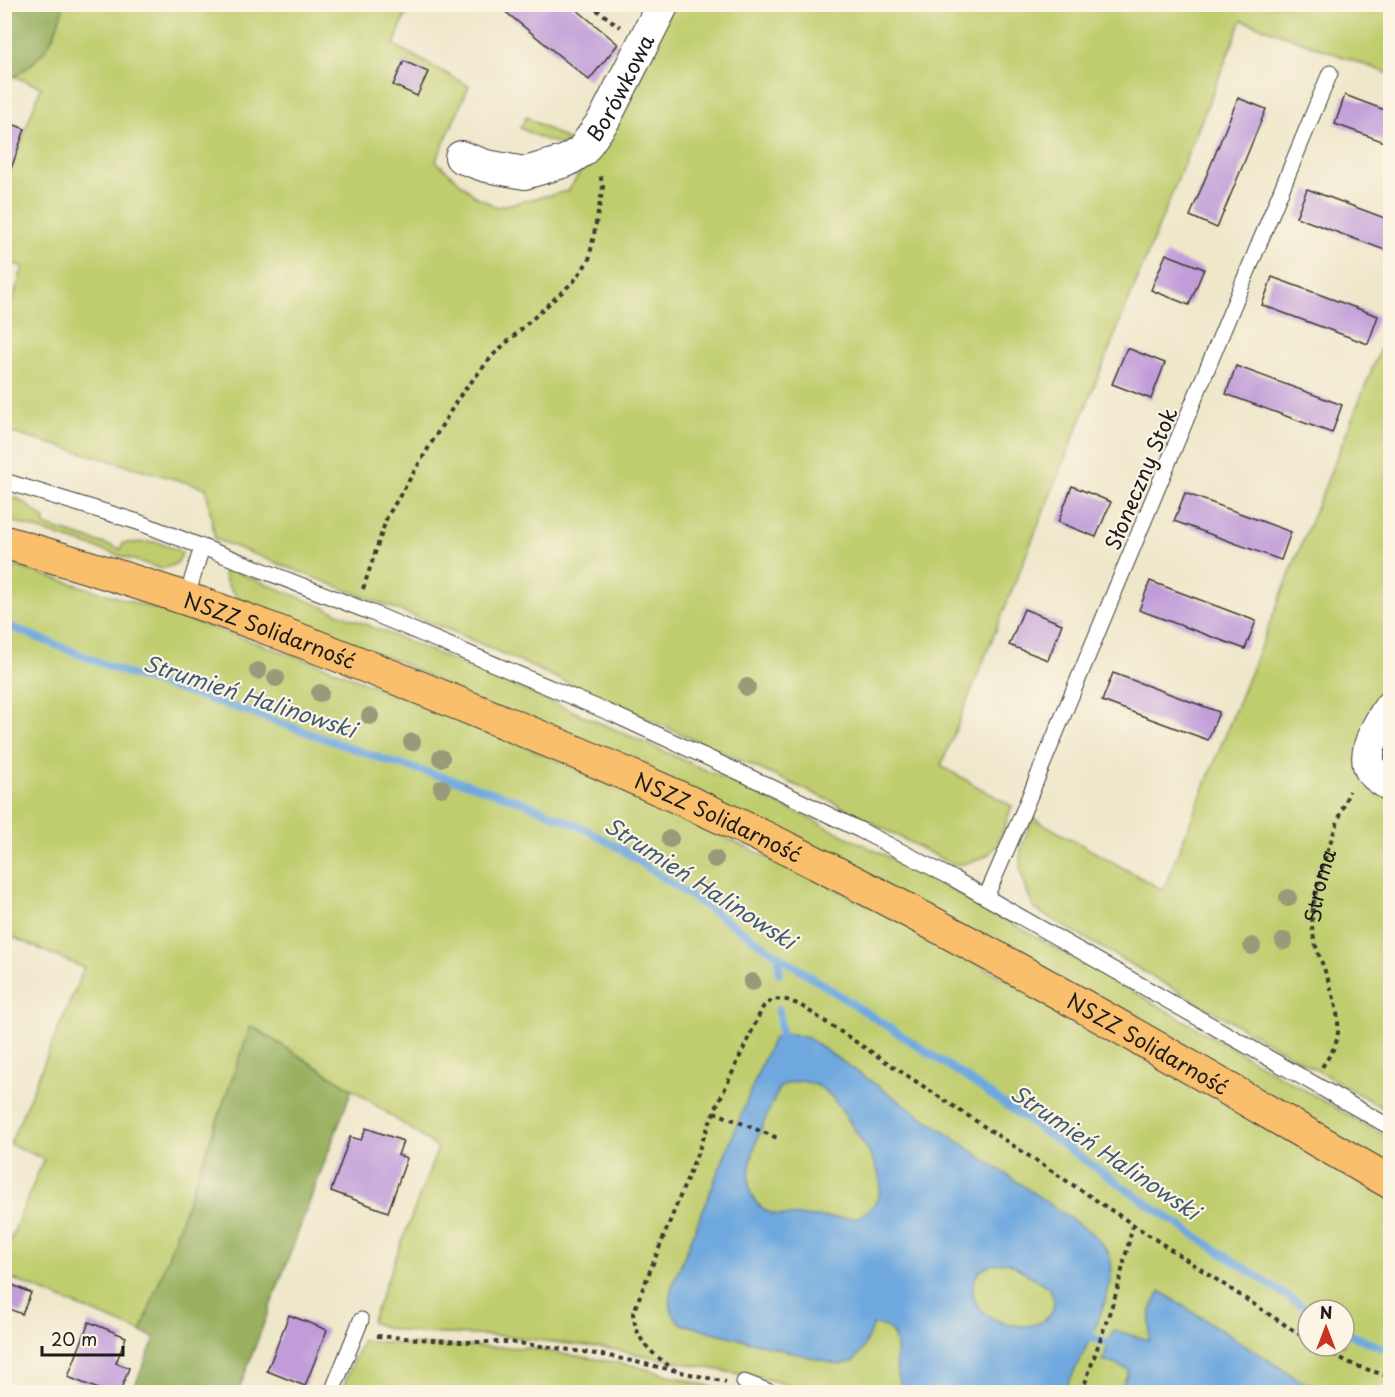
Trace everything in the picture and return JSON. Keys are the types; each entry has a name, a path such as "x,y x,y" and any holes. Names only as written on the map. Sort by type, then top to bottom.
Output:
{"main road":[{"name":"NSZZ Solidarność","path":"4,542 186,599 395,678 526,731 669,793 922,917 1390,1182"}],"street":[{"name":"Borówkowa","path":"461,157 486,166 525,172 566,161 582,152 592,139 644,44 655,8"},
{"path":"1390,707 1373,735 1368,760 1371,771 1390,785"}],"lane":[{"name":"Słoneczny Stok","path":"986,897 1330,74"},
{"path":"4,481 138,522 358,607 615,715 769,786 860,830 986,897 1390,1127"},
{"path":"186,599 202,547"},
{"path":"332,1392 358,1327"},
{"path":"744,1382 770,1392"}],"path":[{"path":"589,4 644,44"},
{"path":"358,607 383,525 459,397 494,356 574,280 589,260 603,187 592,139"},
{"name":"Stroma","path":"1311,1082 1332,1052 1337,1037 1335,1009 1312,925 1314,904 1328,848 1350,789 1357,771 1368,760"},
{"path":"676,1371 650,1352 641,1341 635,1329 633,1313 714,1112 763,1007 773,999 787,1000 800,1005 1296,1332"},
{"path":"714,1112 780,1138"},
{"path":"1082,1392 1117,1291 1133,1225"},
{"path":"358,1327 436,1341 507,1342 609,1356 721,1382 744,1382"},
{"path":"1340,1358 1390,1377"}],"green space":[{"path":"4,5 64,5 47,47 34,62 14,77 5,73"},
{"path":"5,5 409,5 394,45 469,86 436,161 475,196 497,207 568,191 621,111 673,5 1390,5 1390,74 1242,20 941,766 1012,806 999,840 988,855 968,863 953,865 831,801 452,631 215,539 206,488 5,431 5,324 23,267 5,260 4,187 41,87 5,73"},
{"path":"526,117 573,143 552,142 520,128"},
{"path":"1390,324 1390,694 1371,725 1390,797 1390,1112 1034,909 1021,872 1020,855 1033,818 1163,890"},
{"path":"4,495 19,499 45,519 44,525 121,549 123,543 157,542 182,552 181,556 175,564 162,569 5,519"},
{"path":"5,563 169,613 327,667 539,752 817,880 920,931 1390,1197 1390,1392 805,1392 775,1381 611,1349 504,1336 417,1333 387,1328 371,1322 438,1148 352,1089 251,1026 141,1332 8,1277 5,1285 5,1253 44,1159 10,1144 84,968 5,934"},
{"path":"224,567 571,710 743,787 912,869 1078,960 1390,1139 1390,1167 400,662 241,600 228,585 224,577"},
{"path":"251,1026 352,1089 238,1392 132,1392 155,1338 141,1332"},
{"path":"362,1340 401,1344 528,1348 631,1365 730,1392 341,1392"}],"water":[{"path":"781,1034 808,1038 1090,1232 1109,1253 1111,1270 1103,1306 1096,1326 1063,1392 921,1392 909,1389 898,1380 895,1340 892,1332 885,1327 873,1325 864,1347 854,1361 840,1365 682,1324 678,1320 671,1309 671,1289 772,1040","holes":["800,1081 819,1087 834,1099 876,1166 880,1178 877,1199 869,1209 856,1218 778,1215 761,1207 751,1194 749,1178 752,1159 765,1120 779,1088 788,1083","1008,1262 1050,1288 1054,1301 1050,1314 1040,1322 1026,1326 994,1319 981,1310 974,1297 974,1281 979,1272 988,1266"]},
{"path":"1160,1291 1304,1383 1329,1392 1119,1392 1129,1370 1103,1360 1113,1330 1149,1340 1151,1310"}],"building":[{"path":"496,4 570,4 618,44 589,80"},
{"path":"404,61 428,72 417,96 393,85"},
{"path":"1345,95 1390,112 1390,144 1335,124"},
{"path":"1238,98 1266,109 1217,228 1190,216"},
{"path":"7,122 25,129 5,186 4,129"},
{"path":"1307,189 1390,220 1390,252 1296,217"},
{"path":"1166,254 1204,269 1189,305 1151,290"},
{"path":"1272,277 1378,316 1368,344 1262,305"},
{"path":"1127,348 1165,363 1151,399 1112,384"},
{"path":"1236,366 1342,405 1332,433 1226,394"},
{"path":"1072,486 1111,502 1096,537 1058,522"},
{"path":"1185,493 1291,532 1281,560 1174,521"},
{"path":"1150,581 1256,621 1245,649 1139,610"},
{"path":"1024,609 1062,624 1048,660 1009,645"},
{"path":"1113,673 1219,712 1208,740 1102,701"},
{"path":"366,1128 403,1141 398,1155 407,1158 388,1212 331,1191 350,1137 361,1140"},
{"path":"8,1283 31,1293 22,1314 4,1307 4,1293"},
{"path":"289,1315 327,1330 305,1386 267,1371"},
{"path":"89,1322 126,1337 116,1363 129,1368 120,1392 106,1392 68,1377"}],"waterway":[{"name":"Strumień Halinowski","path":"4,624 131,675 249,712 391,762 525,803 583,828 621,849 779,956 958,1072 1161,1213 1296,1302"},
{"path":"779,956 779,973"},
{"path":"779,1010 782,1043"},
{"path":"1084,1330 1091,1337 1117,1347"},
{"name":"Strumień Halinowski","path":"1356,1337 1390,1351"}]}
